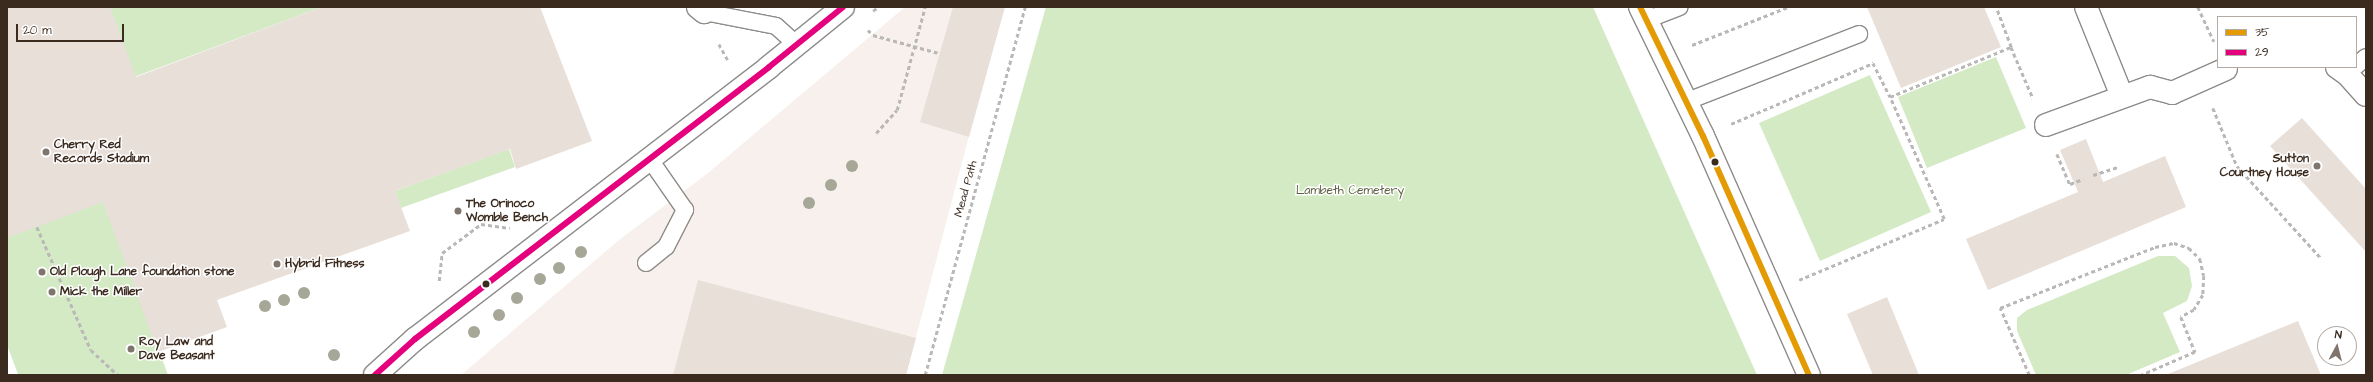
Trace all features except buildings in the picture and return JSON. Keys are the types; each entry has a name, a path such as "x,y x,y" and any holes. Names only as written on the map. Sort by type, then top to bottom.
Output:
{"street":[{"path":"375,375 414,339 797,45 843,7"},
{"path":"2086,7 2122,96"},
{"path":"1643,13 1685,102 1703,136 1809,375"},
{"path":"2349,68 2366,95"},
{"path":"2046,125 2150,87 2172,93 2226,69"}],"lane":[{"path":"1643,13 1680,7"},
{"path":"701,10 776,26 797,45"},
{"path":"1685,102 1859,34"},
{"path":"2357,63 2366,57"},
{"path":"646,263 666,248 685,210 649,158"}],"path":[{"path":"876,133 898,110 925,7"},
{"name":"Mead Path","path":"925,375 1025,7"},
{"path":"1664,56 1788,7"},
{"path":"1996,7 2011,47 2046,125 2070,184 2083,179"},
{"path":"2198,7 2215,45"},
{"path":"868,30 873,35 939,53"},
{"path":"1890,97 2011,47"},
{"path":"1703,136 1873,63 1890,97 1944,219 1771,291"},
{"path":"2218,104 2212,107 2237,166 2322,259"},
{"path":"2093,175 2118,167"},
{"path":"440,269 442,253 481,224 495,226"},
{"path":"37,227 91,350 118,375"},
{"path":"2029,375 2000,308 2155,247 2174,243 2189,248 2200,259 2204,276 2203,295 2194,310 2181,317 2195,352 2142,375"}],"shaded area":[{"path":"905,7 1003,7 906,375 461,375 619,240 708,173"}],"green space":[{"name":"Cherry Red Records Stadium","path":"7,7 322,7 67,102 168,375 18,374 7,345"},
{"name":"Lambeth Cemetery","path":"1046,7 1593,7 1757,375 942,375"},
{"path":"1996,57 2026,128 1927,168 1898,97"},
{"path":"1870,75 1931,212 1820,261 1759,123"},
{"path":"509,149 515,167 401,208 395,191"},
{"path":"2158,256 2175,256 2189,268 2192,286 2187,301 2163,313 2180,352 2126,375 2036,375 2017,331 2017,318 2027,310"}],"transit line":[{"name":"29","path":"375,375 415,339 769,67 843,7"},
{"name":"35","path":"1640,7 1703,136 1809,375"}],"place":[{"name":"Cherry Red Records Stadium","path":"46,152"},
{"name":"Sutton Courtney House","path":"2317,166"},
{"name":"The Orinoco Womble Bench","path":"458,211"},
{"name":"Hybrid Fitness","path":"277,264"},
{"name":"Old Plough Lane foundation stone","path":"42,272"},
{"name":"Mick the Miller","path":"52,292"},
{"name":"Roy Law and Dave Beasant","path":"131,349"}]}
